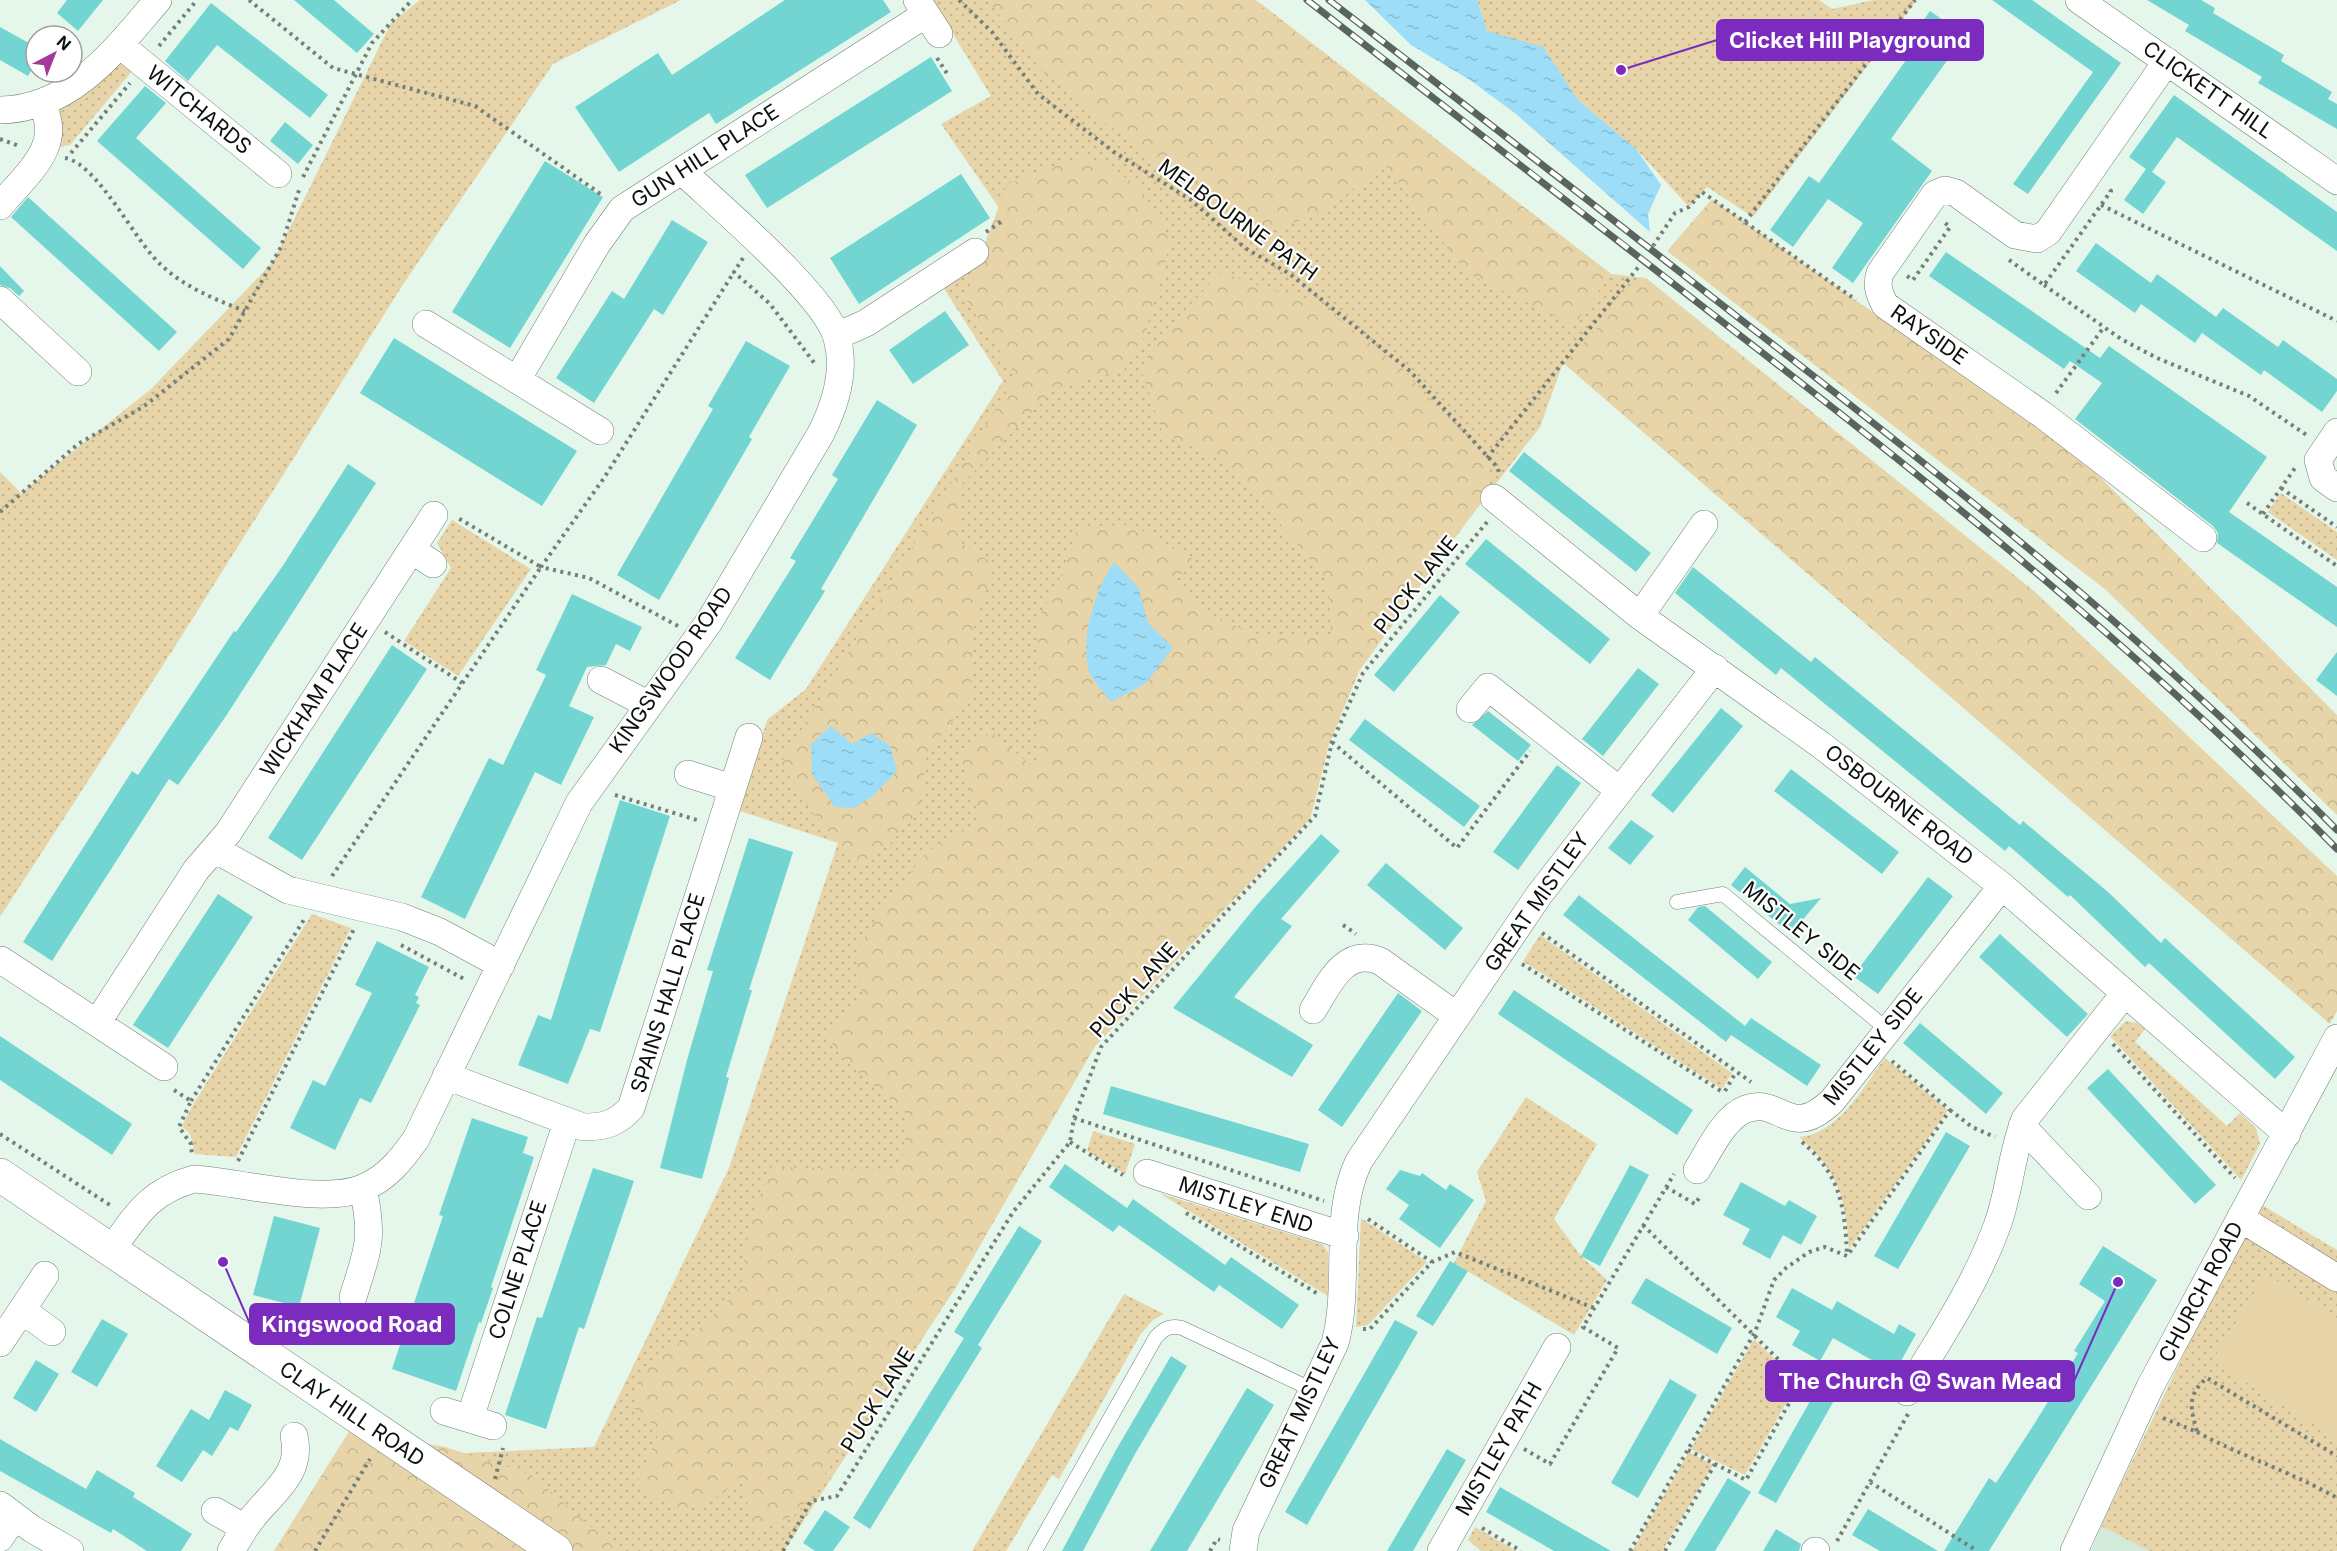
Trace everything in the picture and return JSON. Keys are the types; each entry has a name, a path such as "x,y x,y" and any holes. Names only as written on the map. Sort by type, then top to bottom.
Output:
{"street":[{"path":"0,110 41,104 82,81 120,45 158,0"},
{"name":"CLICKETT HILL","path":"2079,0 2337,181"},
{"name":"GUN HILL PLACE","path":"517,380 597,244 622,209 682,171 930,26"},
{"name":"WITCHARDS","path":"120,45 137,73 278,174"},
{"name":"RAYSIDE","path":"2167,61 2048,232 2037,239 2015,235 1956,193 1945,190 1935,194 1880,273 1878,293 1885,305 2043,415 2203,538"},
{"path":"0,206 50,142 50,126 41,104"},
{"name":"KINGSWOOD ROAD","path":"112,1250 155,1194 175,1184 194,1179 317,1194 340,1194 363,1188 399,1164 416,1139 579,803 709,622 820,435 830,416 838,387 840,359 837,336 807,292 682,171"},
{"path":"837,336 866,323 979,243"},
{"path":"0,300 78,372"},
{"path":"426,324 600,431"},
{"path":"2326,436 2318,460 2323,478 2337,488"},
{"name":"OSBOURNE ROAD","path":"1494,498 1640,616 1821,745 2002,886 2287,1134"},
{"name":"WICKHAM PLACE","path":"97,1023 196,870 216,850 422,557 434,515"},
{"path":"1640,616 1704,524"},
{"name":"GREAT MISTLEY","path":"1243,1551 1246,1531 1329,1360 1341,1321 1347,1193 1359,1161 1539,895 1715,668"},
{"path":"601,680 649,705"},
{"path":"1470,709 1488,687 1619,790"},
{"name":"SPAINS HALL PLACE","path":"446,1076 583,1127 604,1127 620,1121 632,1108 748,737"},
{"path":"688,774 732,788"},
{"path":"216,850 288,890 402,917 440,932 501,965"},
{"name":"MISTLEY SIDE","path":"1694,1175 1726,1126 1746,1108 1759,1106 1797,1119 1808,1119 1820,1112 1886,1042 2002,886"},
{"path":"1312,1010 1345,963 1358,957 1368,957 1380,961 1457,1016"},
{"path":"1,960 164,1067"},
{"path":"2012,1133 2125,993"},
{"name":"CHURCH ROAD","path":"2074,1551 2150,1387 2337,1038"},
{"name":"COLNE PLACE","path":"469,1418 567,1122"},
{"path":"2012,1133 2088,1196"},
{"path":"1907,1392 1978,1275 2006,1201 2016,1140 2012,1133"},
{"name":"CLAY HILL ROAD","path":"0,1175 556,1551"},
{"name":"MISTLEY END","path":"1137,1175 1345,1236"},
{"path":"353,1297 370,1244 370,1221 363,1188"},
{"path":"2240,1218 2337,1278"},
{"path":"0,1343 45,1275"},
{"path":"22,1310 52,1332"},
{"name":"MISTLEY PATH","path":"1441,1551 1557,1347"},
{"path":"231,1551 256,1510 283,1483 295,1464 297,1450 294,1436"},
{"path":"215,1511 245,1528"},
{"path":"5,1520 70,1551"}],"lane":[{"name":"MISTLEY SIDE","path":"1677,902 1723,894 1886,1042"},
{"path":"1035,1551 1156,1337 1164,1329 1173,1326 1182,1328 1313,1390"}],"path":[{"path":"67,158 196,0"},
{"path":"249,0 333,68 356,72 475,106 622,209"},
{"path":"0,512 78,444 143,407 229,339 281,247 303,176 356,72 372,43 412,0"},
{"name":"MELBOURNE PATH","path":"959,0 992,32 1038,94 1114,152 1191,200 1245,249 1290,274 1392,356 1410,371 1498,468"},
{"path":"1745,222 1915,0"},
{"path":"930,26 948,75"},
{"path":"0,139 20,147"},
{"path":"58,157 67,158 78,164 101,186 164,268 198,291 245,311"},
{"path":"1653,246 1675,213 1689,207 1702,192 1858,301 1878,293"},
{"path":"2101,205 2337,321"},
{"path":"979,243 1002,221"},
{"path":"689,632 589,578 541,567 604,478 747,250"},
{"path":"1487,458 1640,265"},
{"path":"734,273 770,304 820,372"},
{"path":"2044,285 2121,339 2157,358 2249,396 2326,436"},
{"path":"2281,488 2337,527"},
{"name":"PUCK LANE","path":"783,1551 812,1501 837,1496 1012,1212 1070,1142 1074,1118 1101,1047 1315,816 1332,742 1363,673 1490,518 1494,498"},
{"path":"2247,503 2337,566"},
{"path":"377,627 462,683"},
{"path":"1332,742 1457,848 1533,747"},
{"path":"191,1101 310,909"},
{"path":"238,1161 356,925 347,922"},
{"path":"1534,939 1545,923"},
{"path":"1342,925 1362,939"},
{"path":"1540,932 1754,1084"},
{"path":"396,943 474,984"},
{"path":"1524,954 1519,962 1724,1093"},
{"path":"2106,1037 2243,1187"},
{"path":"1886,1042 1950,1110 1972,1127 2012,1133"},
{"path":"1718,1102 1736,1072"},
{"path":"1847,1256 1950,1110"},
{"path":"1074,1118 1334,1204"},
{"path":"0,1134 118,1210"},
{"path":"1794,1136 1811,1150 1830,1175 1843,1201 1847,1256"},
{"path":"1070,1142 1137,1175"},
{"path":"184,1162 192,1157 203,1158"},
{"path":"226,1160 245,1162"},
{"path":"1519,1446 1550,1464 1618,1348 1583,1327 1666,1187 1694,1175 1695,1204 1666,1187"},
{"path":"1176,1207 1322,1296"},
{"path":"1359,1213 1432,1262"},
{"path":"1643,1225 1802,1382 1746,1480 1688,1450"},
{"path":"1630,1551 1753,1335 1774,1280 1786,1268 1809,1252 1825,1247 1847,1256"},
{"path":"1353,1330 1370,1329 1432,1262 1455,1252 1466,1254 1594,1308"},
{"path":"2197,1432 2189,1404 2198,1386 2207,1378 2337,1456"},
{"path":"1831,1551 1913,1406 1907,1392"},
{"path":"2163,1418 2225,1447 2303,1479 2337,1498"},
{"path":"315,1551 371,1457"},
{"path":"1665,1551 1715,1464"},
{"path":"1870,1482 1977,1551"},
{"path":"1474,1523 1521,1551"},
{"path":"1217,1539 1223,1528"}],"shaded area":[{"path":"2101,1526 2149,1551 2091,1551"}],"green space":[{"path":"420,0 681,0 553,64 404,283 174,648 0,917 0,472 21,493 151,389 273,262 391,23"},
{"path":"932,0 1256,0 1611,274 1646,278 1563,363 1540,427 1458,533 1359,671 1329,744 1310,819 1095,1046 956,1287 784,1551 614,1551 464,1453 594,1447 729,1168 838,843 740,811 767,720 806,689 1003,381 943,287 1018,235 941,124 991,96"},
{"path":"988,0 1253,0 1611,274 1574,325 1466,273 1384,163 1331,208 1255,238 1148,157 1040,69"},
{"path":"1477,0 1819,0 1832,9 1873,0 1917,0 1753,217 1707,187 1689,207 1637,150 1578,100 1487,31"},
{"path":"121,63 133,70 70,145 59,147 56,112 115,65"},
{"path":"1086,155 1138,185 1171,240 1144,338 1124,370 1054,389 959,487 959,542 995,565 973,629 971,698 927,753 919,811 890,844 858,865 815,816 781,763 1016,376 965,298 1007,184"},
{"path":"1712,199 2083,460 2337,715 2337,815 2106,590 1667,251"},
{"path":"1221,272 1320,304 1400,366 1488,465 1484,498 1359,671 1329,744 1310,819 1095,1046 956,1287 797,1514 755,1531 740,1477 720,1496 682,1511 635,1487 660,1431 634,1408 643,1368 699,1329 741,1287 749,1226 771,1167 900,1170 909,1116 855,1070 827,1038 864,1000 855,954 880,911 926,853 980,821 959,751 992,732 1040,773 1038,619 1062,574 1078,526 1132,525 1195,560 1175,581 1205,615 1268,638 1331,634 1328,581 1229,463 1163,434 1141,370 1170,326"},
{"path":"1646,278 2034,591 2337,876 2337,1011 2330,1024 1563,363"},
{"path":"2281,493 2337,532 2337,560 2268,512"},
{"path":"452,520 531,569 458,676 404,641 451,568 437,543"},
{"path":"312,914 351,928 236,1157 195,1154 190,1134 182,1126"},
{"path":"1540,935 1732,1073 1722,1089 1523,961"},
{"path":"2126,1021 2137,1023 2145,1029 2135,1042 2227,1126 2240,1113 2256,1128 2260,1144 2241,1180 2110,1036"},
{"path":"1885,1058 1948,1110 1849,1249 1846,1215 1838,1187 1823,1162 1799,1137 1813,1134 1838,1118 1859,1095"},
{"path":"1526,1097 1597,1144 1554,1219 1581,1256 1607,1280 1574,1335 1454,1263 1486,1201 1477,1172"},
{"path":"1093,1131 1135,1144 1125,1174 1087,1151"},
{"path":"1159,1193 1322,1244 1328,1252 1328,1296"},
{"path":"2257,1202 2337,1250 2337,1551 2149,1551 2101,1526"},
{"path":"1361,1218 1427,1262 1368,1325 1356,1327"},
{"path":"2266,1274 2337,1318 2337,1439 2212,1361"},
{"path":"1124,1294 1164,1314 1153,1320 1140,1335 1059,1479 1052,1475 1006,1551 972,1551"},
{"path":"1754,1339 1798,1382 1745,1475 1691,1449"},
{"path":"350,1430 445,1447 530,1474 619,1551 274,1551"},
{"path":"1689,1452 1713,1465 1662,1551 1632,1551"},
{"path":"1475,1527 1516,1551 1481,1551 1468,1540"}],"water":[{"path":"1365,0 1477,0 1487,31 1543,47 1578,100 1637,150 1661,185 1648,214 1650,232 1516,114 1470,80 1411,45"},
{"path":"1114,562 1138,587 1148,623 1173,648 1146,683 1111,702 1089,671 1086,643 1095,600"},
{"path":"831,726 852,744 871,733 890,746 897,771 873,796 854,808 835,807 812,774 811,744"}],"building":[{"path":"67,0 103,0 84,24 70,24 57,13"},
{"path":"294,0 334,0 374,34 357,53"},
{"path":"785,0 883,0 891,12 716,124 709,113 619,172 575,107 658,53 672,75"},
{"path":"1992,0 2032,0 2121,63 2028,194 2013,184 2093,72"},
{"path":"2147,0 2201,0 2215,8 2213,13 2284,55 2281,61 2332,92 2328,99 2337,104 2337,129 2258,83 2262,77 2185,31 2189,25"},
{"path":"211,3 328,95 310,118 217,45 188,81 165,61"},
{"path":"1930,11 1956,29 1947,42 1956,48 1891,139 1932,171 1853,283 1832,268 1863,223 1828,199 1793,247 1770,230 1809,176 1819,183 1923,36 1916,31"},
{"path":"0,27 24,40 24,74 0,60"},
{"path":"931,57 952,91 767,208 745,175"},
{"path":"145,86 166,103 136,138 261,248 243,269 97,141"},
{"path":"2174,95 2337,212 2337,251 2177,137 2152,172 2166,182 2143,214 2124,200 2146,169 2129,157"},
{"path":"285,122 313,145 298,164 270,141"},
{"path":"545,161 603,197 510,348 452,312"},
{"path":"961,174 990,218 859,304 830,258"},
{"path":"28,197 177,332 159,351 11,217"},
{"path":"672,220 708,242 663,315 654,309 594,403 556,378 612,291 624,299"},
{"path":"2096,243 2151,283 2157,274 2216,317 2223,308 2278,347 2283,340 2337,379 2337,391 2322,412 2264,370 2261,375 2202,333 2195,343 2141,304 2135,313 2076,271"},
{"path":"1946,252 2100,358 2109,346 2267,457 2229,512 2337,587 2337,627 2217,543 2218,533 2213,526 2075,419 2102,383 2070,361 2064,369 1929,276"},
{"path":"0,266 24,291 19,296 10,288 0,285"},
{"path":"945,311 969,345 913,384 889,350"},
{"path":"394,338 577,451 542,506 360,393"},
{"path":"746,341 790,366 749,437 752,439 659,600 617,575 713,409 708,406"},
{"path":"877,400 917,425 821,589 825,591 770,680 735,658 796,561 790,558 838,479 832,475"},
{"path":"1524,452 1651,553 1636,572 1509,471"},
{"path":"348,464 376,483 226,716 178,785 169,779 52,961 23,942 132,771 138,775 234,631 236,632 282,567"},
{"path":"1486,539 1610,639 1590,664 1465,564"},
{"path":"1693,567 1811,662 1815,657 2020,825 2023,821 2108,892 2161,943 2165,938 2295,1057 2275,1079 2149,963 2145,967 2070,895 2068,897 2009,846 2005,851 1781,668 1776,675 1675,593"},
{"path":"572,594 642,627 630,651 616,644 606,665 587,667 569,706 594,717 561,785 535,772 465,919 421,897 489,758 503,765 546,675 536,670"},
{"path":"1440,595 1460,612 1394,692 1374,675"},
{"path":"392,645 427,669 302,860 268,838"},
{"path":"2337,652 2337,696 2316,680"},
{"path":"1638,668 1659,684 1603,756 1582,739"},
{"path":"1721,708 1743,726 1673,813 1651,795"},
{"path":"1488,711 1531,745 1518,761 1472,725"},
{"path":"1365,719 1480,806 1464,827 1349,740"},
{"path":"1557,765 1581,783 1518,870 1493,852"},
{"path":"1791,769 1899,852 1882,874 1774,791"},
{"path":"620,800 670,816 600,1032 590,1029 568,1084 518,1065 538,1015 551,1020"},
{"path":"1631,820 1654,836 1630,865 1608,848"},
{"path":"1321,834 1340,851 1281,919 1292,926 1234,997 1313,1045 1292,1077 1173,1008 1257,905"},
{"path":"749,838 793,852 749,990 752,990 726,1077 729,1078 702,1179 660,1168 687,1060 713,971 707,970"},
{"path":"1386,863 1463,928 1445,950 1367,885"},
{"path":"1745,867 1790,904 1821,898 1791,934 1731,885"},
{"path":"1928,877 1953,896 1878,994 1853,976"},
{"path":"218,894 253,917 168,1048 133,1025"},
{"path":"1579,895 1745,1026 1751,1018 1821,1065 1807,1086 1731,1035 1726,1042 1563,915"},
{"path":"1705,906 1772,962 1758,979 1688,920 1698,907"},
{"path":"2000,934 2088,1014 2067,1037 1979,957"},
{"path":"377,941 429,967 415,995 419,997 416,1003 420,1005 371,1103 360,1098 335,1150 290,1128 313,1080 325,1086 372,993 355,985"},
{"path":"1514,990 1693,1110 1677,1135 1498,1014"},
{"path":"1398,993 1422,1011 1342,1127 1318,1110"},
{"path":"1920,1023 2003,1093 1986,1114 1903,1043"},
{"path":"0,1036 132,1124 112,1155 0,1080"},
{"path":"2108,1069 2216,1185 2195,1204 2087,1088"},
{"path":"1111,1086 1309,1144 1300,1172 1103,1114"},
{"path":"472,1118 528,1137 523,1153 534,1157 491,1287 493,1288 456,1391 392,1369 443,1216 439,1215"},
{"path":"1946,1132 1970,1146 1898,1269 1874,1256"},
{"path":"1065,1164 1127,1208 1133,1199 1225,1265 1231,1257 1299,1305 1282,1329 1219,1285 1214,1292 1119,1225 1113,1232 1049,1187"},
{"path":"1630,1165 1649,1175 1600,1266 1581,1256"},
{"path":"593,1168 634,1181 584,1329 579,1327 546,1429 505,1415 537,1317 542,1318"},
{"path":"1400,1170 1420,1176 1422,1173 1446,1190 1450,1184 1474,1200 1440,1248 1399,1219 1409,1205 1386,1189"},
{"path":"1741,1182 1785,1206 1789,1200 1817,1216 1801,1245 1783,1235 1770,1259 1742,1244 1750,1229 1723,1215"},
{"path":"274,1216 320,1228 299,1307 253,1295"},
{"path":"1019,1226 1042,1241 978,1345 982,1348 870,1529 853,1518 964,1338 954,1332"},
{"path":"2103,1246 2157,1280 1989,1551 1944,1551 1989,1478 1996,1483 2078,1353 2074,1351 2105,1301 2079,1284"},
{"path":"1450,1261 1468,1271 1433,1326 1416,1316"},
{"path":"1646,1278 1732,1328 1717,1354 1631,1303"},
{"path":"1792,1288 1832,1310 1837,1301 1894,1334 1899,1324 1916,1334 1881,1397 1864,1387 1877,1363 1833,1338 1820,1361 1792,1345 1800,1331 1776,1317"},
{"path":"102,1319 128,1334 97,1387 71,1372"},
{"path":"1395,1320 1418,1332 1307,1525 1285,1512"},
{"path":"1171,1356 1187,1366 1135,1454 1083,1551 1062,1551 1116,1450"},
{"path":"36,1360 59,1374 36,1412 13,1398"},
{"path":"1670,1379 1697,1395 1638,1498 1611,1483"},
{"path":"1822,1380 1840,1390 1776,1503 1758,1493"},
{"path":"1247,1388 1274,1405 1187,1551 1150,1551"},
{"path":"225,1390 252,1405 238,1431 230,1427 212,1456 203,1450 182,1482 156,1466 191,1409 209,1420"},
{"path":"0,1439 86,1489 97,1470 135,1493 133,1497 192,1534 181,1551 147,1551 113,1529 111,1533 0,1471"},
{"path":"1447,1449 1466,1460 1413,1551 1387,1551"},
{"path":"1728,1478 1751,1492 1715,1551 1684,1551"},
{"path":"1500,1487 1611,1551 1554,1551 1486,1512"},
{"path":"1868,1509 1938,1551 1880,1551 1852,1535"},
{"path":"825,1510 850,1527 833,1551 815,1551 803,1543"},
{"path":"1776,1529 1801,1544 1799,1551 1763,1551"}],"railway":[{"path":"1307,0 1819,397 1973,520 2196,713 2337,849"},
{"path":"1329,0 1898,442 1974,504 2123,629 2267,761 2337,830"}],"place":[{"name":"Clicket Hill Playground","path":"1621,70"},
{"name":"Kingswood Road","path":"223,1262"},
{"name":"The Church @ Swan Mead","path":"2118,1282"}]}
